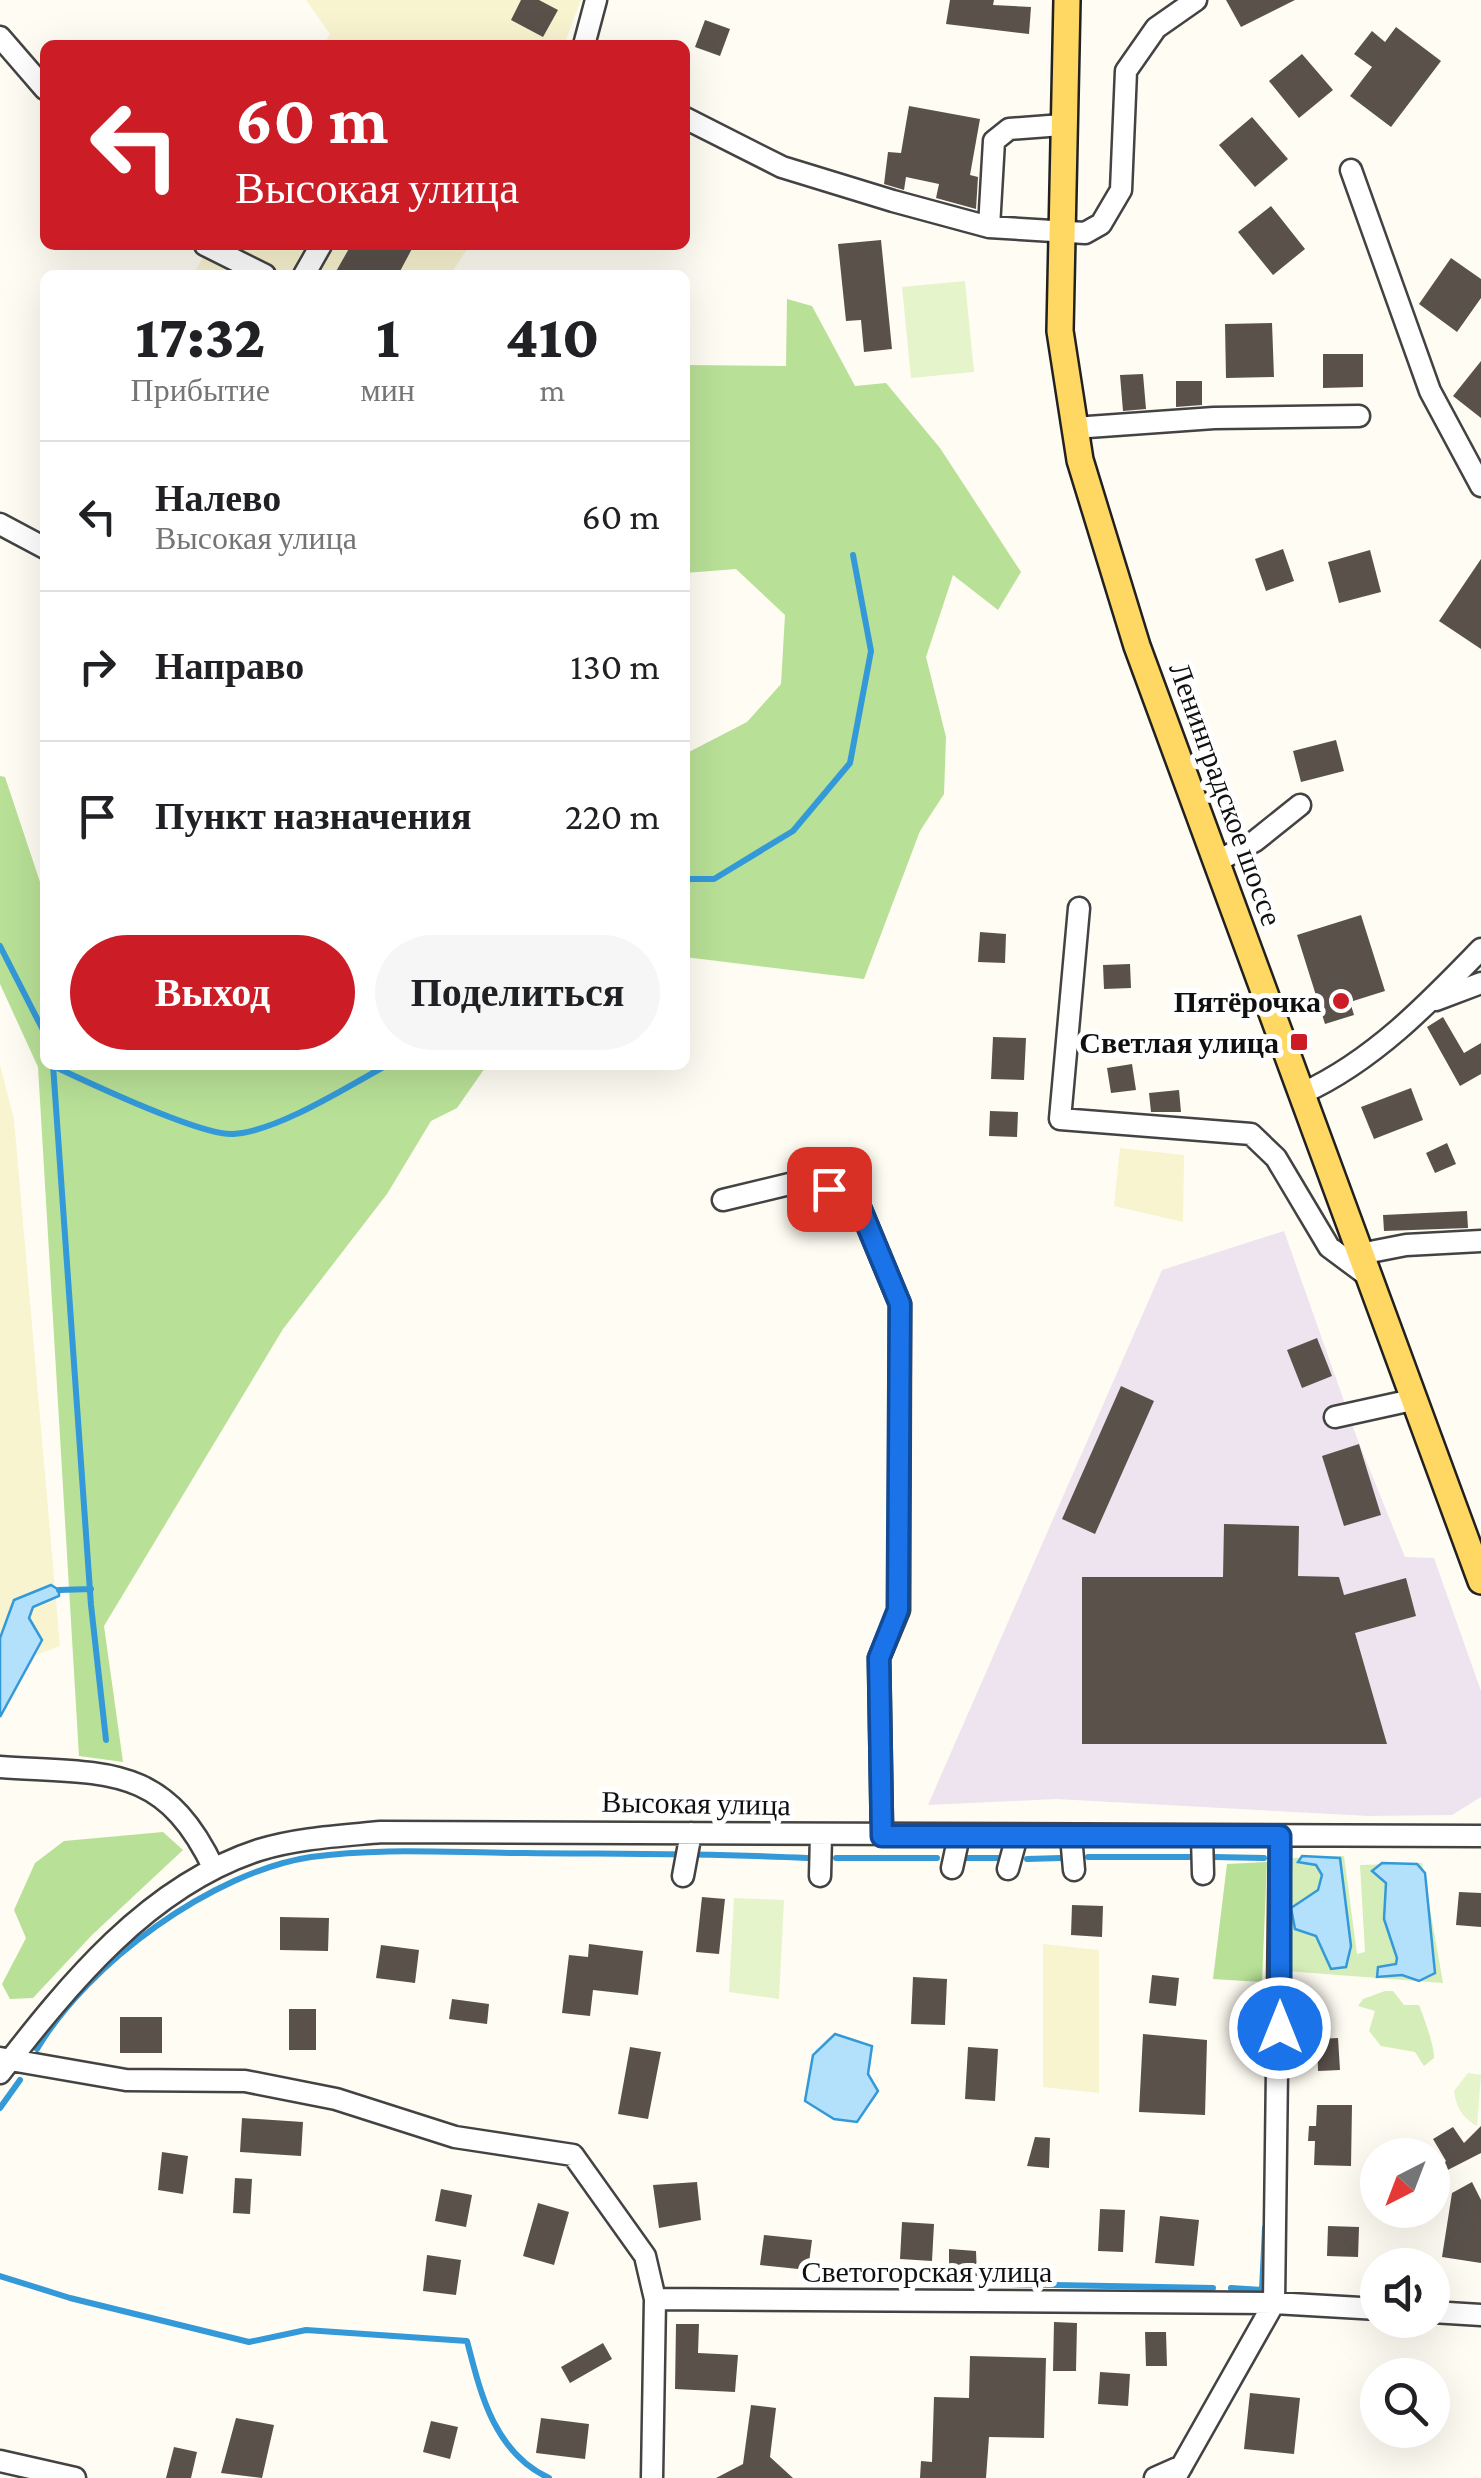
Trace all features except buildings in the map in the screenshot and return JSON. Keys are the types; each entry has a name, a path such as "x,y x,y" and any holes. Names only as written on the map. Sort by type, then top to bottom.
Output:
{"main road":[{"name":"Ленинградское шоссе","path":"1066,0 1060,331 1074,428 1131,627 1481,1582"}],"street":[{"path":"585,40 596,0"},
{"path":"690,121 782,167 989,227 1085,233 1101,224 1122,190 1126,71 1156,28 1196,0"},
{"path":"0,36 40,84"},
{"path":"989,227 994,141 1009,129 1062,125"},
{"path":"1351,170 1430,391 1481,486"},
{"path":"214,250 255,270"},
{"path":"1074,428 1214,418 1359,416"},
{"path":"0,524 40,545"},
{"path":"1216,862 1255,841 1300,805"},
{"path":"1079,908 1060,1120 1251,1134 1276,1158 1329,1246 1364,1265 1406,1245 1481,1241"},
{"path":"1304,1093 1342,1075 1430,1002 1481,949"},
{"path":"1430,1002 1481,983"},
{"path":"723,1200 802,1181 856,1198 900,1304 898,1610 879,1658 882,1836"},
{"path":"1336,1417 1412,1400"},
{"path":"0,1767 120,1778 151,1788 168,1799 199,1837 214,1870"},
{"name":"Высокая улица","path":"3,2064 118,1937 164,1900 214,1870 260,1850 380,1832 687,1854 820,1835 1481,1836"},
{"path":"820,1835 820,1876"},
{"path":"952,1868 959,1836"},
{"path":"1008,1869 1017,1836"},
{"path":"1071,1836 1074,1870"},
{"path":"1202,1836 1204,1874"},
{"path":"1154,2478 1179,2474 1274,2304 1280,1836"},
{"path":"3,2064 126,2080 245,2080 336,2099 456,2137 573,2155 644,2256 655,2299 652,2478"},
{"name":"Светогорская улица","path":"655,2299 1274,2304 1360,2308"},
{"path":"1450,2313 1481,2315"},
{"path":"0,2461 75,2478"}],"shaded area":[{"path":"306,0 581,0 566,40 327,40 330,34"},
{"path":"207,250 467,250 453,270 196,270"},
{"path":"0,1065 14,1119 60,1646 0,1668"},
{"path":"1120,1148 1184,1155 1183,1222 1114,1206"},
{"path":"1284,1231 1357,1438 1405,1557 1434,1558 1481,1691 1481,1797 1452,1815 1368,1816 1056,1799 928,1805 1162,1270"},
{"path":"1043,1944 1099,1950 1099,2093 1043,2087"}],"green space":[{"path":"965,281 974,372 911,378 902,287"},
{"path":"787,299 812,306 855,386 886,383 940,448 1021,572 998,610 953,575 926,657 946,737 944,794 920,831 864,979 690,958 690,751 747,722 781,684 785,615 736,569 690,573 690,365 786,366"},
{"path":"0,776 5,777 40,882 40,1070 484,1070 457,1108 431,1121 387,1194 283,1329 104,1626 123,1762 79,1756 38,1067 0,984"},
{"path":"163,1832 183,1850 92,1935 33,1998 10,1999 2,1984 26,1938 14,1910 35,1863 64,1841"},
{"path":"1344,1856 1357,1954 1365,1952 1360,1865 1422,1863 1443,1983 1286,1971 1284,1913 1292,1858"},
{"path":"1267,1862 1262,1982 1213,1979 1227,1864"},
{"path":"734,1898 784,1900 779,1999 729,1992"},
{"path":"1393,1991 1404,2005 1419,2005 1434,2052 1434,2058 1424,2066 1415,2052 1381,2046 1369,2031 1375,2011 1358,2006 1363,1999"},
{"path":"1468,2073 1481,2075 1477,2126 1461,2112 1455,2097 1454,2091"}],"water":[{"path":"51,1585 59,1590 59,1596 33,1607 29,1618 42,1640 0,1717 0,1638 14,1600"},
{"path":"1302,1856 1340,1858 1351,1946 1346,1967 1331,1969 1316,1936 1295,1929 1291,1908 1318,1890 1322,1875 1316,1865 1298,1862"},
{"path":"1382,1863 1417,1864 1425,1873 1435,1973 1419,1981 1402,1975 1377,1977 1378,1967 1396,1964 1397,1958 1384,1919 1386,1883 1372,1871"},
{"path":"835,2034 872,2046 868,2074 878,2091 857,2122 834,2119 805,2101 813,2055"}],"waterway":[{"path":"690,879 714,879 793,831 850,763 871,651 853,555"},
{"path":"0,946 40,1024"},
{"path":"53,1070 91,1605 106,1740"},
{"path":"62,1070 171,1118 233,1134 291,1117 378,1070"},
{"path":"59,1590 91,1589"},
{"path":"37,2049 87,1985 156,1926 234,1881 273,1866 311,1857 391,1851 807,1858"},
{"path":"1088,1857 1191,1857"},
{"path":"1214,1857 1264,1858"},
{"path":"836,1858 937,1858"},
{"path":"961,1858 999,1858"},
{"path":"1027,1859 1061,1858"},
{"path":"0,2108 20,2080"},
{"path":"1231,2288 1262,2290 1265,2228"},
{"path":"0,2276 70,2298 249,2342 306,2330 467,2341 485,2401 503,2437 530,2467 549,2478"},
{"path":"1009,2284 1213,2288"}],"place":[{"name":"Пятёрочка","path":"1341,1001"},
{"name":"Светлая улица","path":"1299,1042"}],"route":[{"path":"829,1189 856,1198 900,1304 898,1610 879,1658 882,1836 1280,1836 1280,2028"}]}
